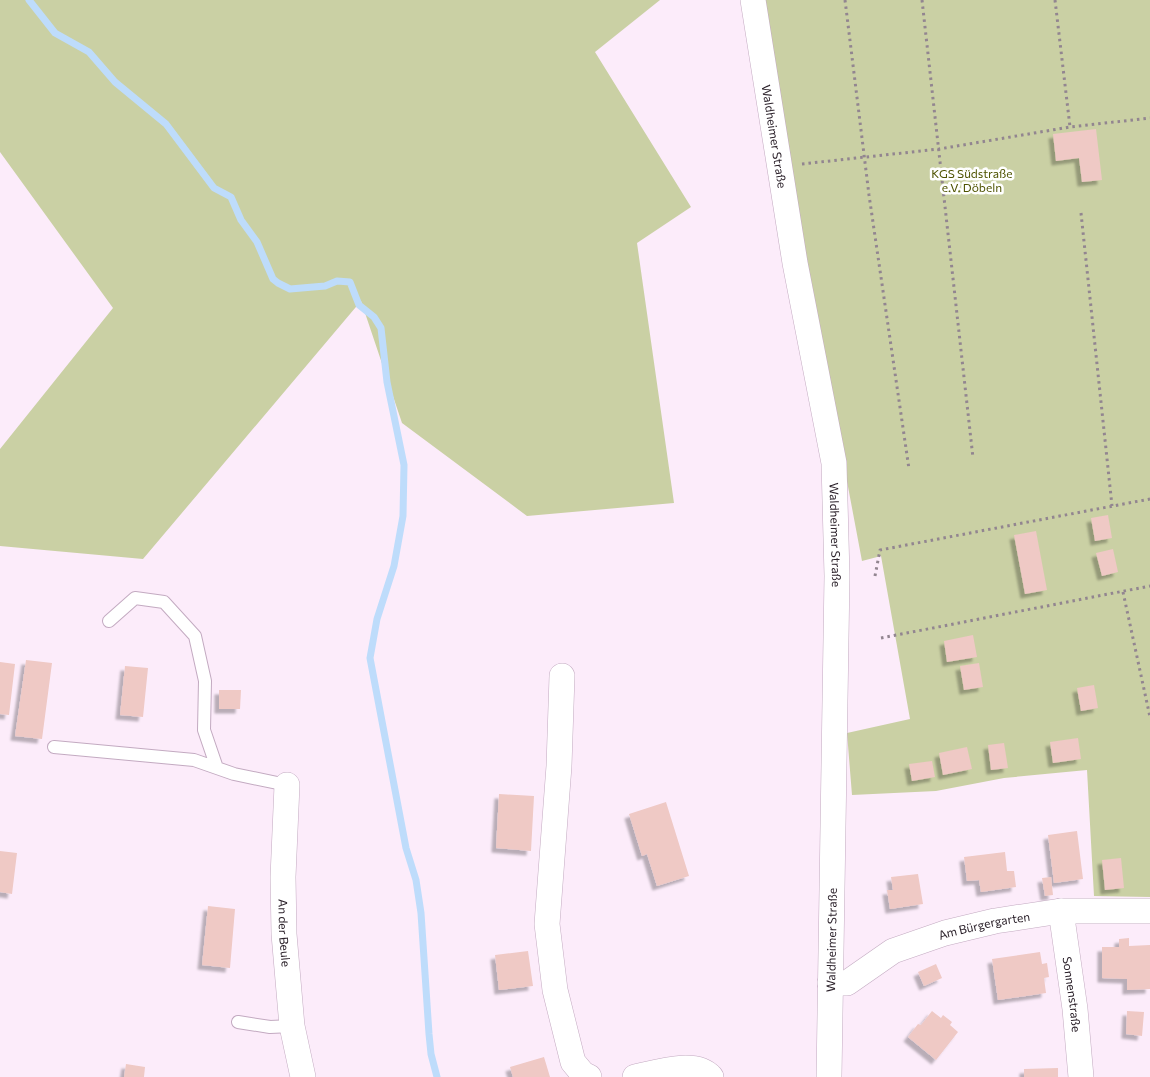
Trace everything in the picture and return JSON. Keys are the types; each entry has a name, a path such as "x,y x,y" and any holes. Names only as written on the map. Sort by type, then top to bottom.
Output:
{"street":[{"name":"Waldheimer Straße","path":"753,0 816,380 834,463 837,538 829,1077"},
{"path":"562,676 559,766 547,924 555,990 573,1062 589,1077"},
{"name":"An der Beule","path":"287,785 283,877 284,934 292,1026 303,1077"},
{"name":"Am Bürgergarten","path":"830,983 847,983 893,952 945,933 994,921 1061,911 1150,911"},
{"name":"Sonnenstraße","path":"1061,911 1075,1010 1081,1077"},
{"path":"635,1077 686,1068 707,1073 711,1077"}],"lane":[{"path":"109,621 135,598 164,602 195,636 205,681 204,730 217,768"},
{"path":"54,747 194,760 234,774 287,785"},
{"path":"238,1022 270,1027 292,1026"}],"path":[{"path":"844,0 864,158 909,469"},
{"path":"922,0 973,458"},
{"path":"1055,0 1070,127"},
{"path":"780,169 806,164 939,149 1070,127 1150,118"},
{"path":"1081,213 1112,506"},
{"path":"875,576 880,550 1150,498"},
{"path":"881,638 1150,586"},
{"path":"1123,592 1150,717"}],"green space":[{"path":"0,0 660,0 595,52 691,207 637,243 674,503 527,516 402,423 361,301 143,559 0,546 0,449 113,308 0,152"},
{"name":"KGS Südstraße e.V. Döbeln","path":"764,0 1150,0 1150,897 1094,896 1087,770 1004,778 936,791 852,795 847,733 910,719 881,556 862,561 788,168"}],"building":[{"path":"1096,129 1102,180 1082,182 1079,158 1056,161 1053,134"},
{"path":"1108,515 1112,538 1095,541 1091,518"},
{"path":"1036,531 1047,590 1025,594 1014,535"},
{"path":"1113,549 1118,572 1102,576 1096,553"},
{"path":"973,635 977,657 947,662 944,641"},
{"path":"26,660 52,663 42,739 15,736"},
{"path":"0,662 15,664 9,715 0,714"},
{"path":"979,663 983,687 964,690 960,666"},
{"path":"125,666 148,668 143,717 120,715"},
{"path":"1094,685 1098,708 1081,711 1077,688"},
{"path":"219,690 241,690 240,709 219,709"},
{"path":"1078,738 1081,759 1053,763 1050,742"},
{"path":"1004,743 1008,768 991,770 988,745"},
{"path":"967,747 972,769 943,775 939,753"},
{"path":"932,761 935,777 912,781 909,764"},
{"path":"499,794 534,796 531,851 496,848"},
{"path":"666,802 689,876 657,886 647,854 642,856 629,814"},
{"path":"1077,831 1083,879 1054,883 1048,835"},
{"path":"0,851 17,853 12,894 0,892"},
{"path":"1005,852 1007,871 1014,871 1016,887 981,892 979,880 967,881 964,857"},
{"path":"1121,858 1124,888 1105,890 1102,860"},
{"path":"918,874 923,904 890,909 887,890 893,890 891,877"},
{"path":"1051,877 1053,895 1045,896 1042,878"},
{"path":"208,906 235,909 230,968 202,965"},
{"path":"1129,938 1129,946 1150,945 1150,989 1127,990 1127,979 1102,978 1102,947 1119,947 1119,939"},
{"path":"528,951 533,986 499,990 495,955"},
{"path":"1040,952 1042,964 1047,963 1049,977 1044,978 1046,993 998,1000 992,959"},
{"path":"936,964 942,978 924,986 918,972"},
{"path":"932,1011 941,1018 943,1015 952,1022 950,1025 958,1032 936,1060 908,1037"},
{"path":"1127,1011 1144,1012 1142,1036 1126,1034"},
{"path":"544,1057 550,1077 513,1077 510,1067"},
{"path":"126,1064 145,1067 144,1077 124,1077"},
{"path":"1058,1068 1058,1077 1024,1077 1024,1069"}],"waterway":[{"path":"29,0 55,33 89,52 115,82 166,124 214,188 231,197 241,220 257,242 273,279 290,289 325,286 337,281 350,282 359,305 374,317 381,328 387,382 404,465 403,516 394,566 377,619 370,658 406,848 416,880 421,913 431,1054 437,1077"}]}
